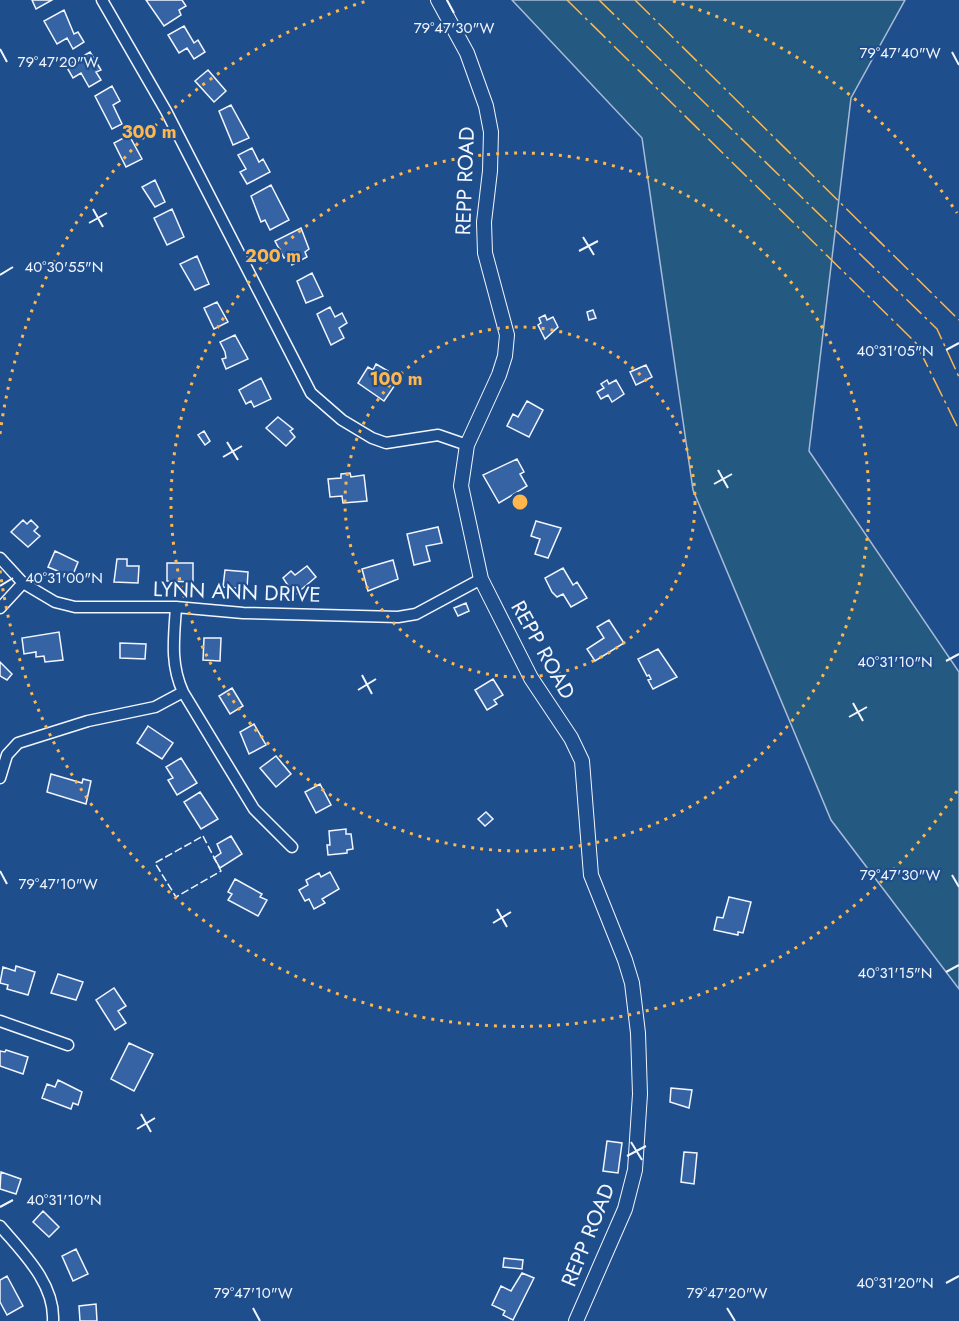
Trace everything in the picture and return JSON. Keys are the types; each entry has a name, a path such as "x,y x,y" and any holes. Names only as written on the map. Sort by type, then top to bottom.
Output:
{"street":[{"path":"102,0 166,111 311,393 342,420 372,438 386,443 438,435 466,446"},
{"name":"REPP ROAD","path":"438,0 467,53 486,106 491,132 490,171 484,222 485,253 507,335 505,356 499,375 466,446 461,486 481,579 531,678 571,738 582,761 591,875 626,960 632,983 638,1033 640,1094 635,1170 625,1209 576,1321"},
{"name":"LYNN ANN DRIVE","path":"0,558 23,583 55,602 75,607 176,607 243,613 398,616 417,614 481,579"},
{"path":"0,608 23,583"},
{"path":"176,607 172,649 175,674 183,692 254,809 292,847"},
{"path":"0,778 7,755 18,743 88,721 155,707 183,692"},
{"path":"0,1021 68,1045"},
{"path":"0,1226 37,1271 47,1290 53,1321"}],"shaded area":[{"path":"512,0 905,0 851,98 809,451 959,672 959,989 831,820 693,490 642,138"}],"building":[{"path":"32,0 52,0 36,9"},
{"path":"146,0 182,0 186,6 179,10 181,15 164,26"},
{"path":"64,10 74,34 78,32 84,42 73,49 67,38 57,44 44,21"},
{"path":"184,26 194,43 198,40 205,52 194,59 187,48 179,53 168,35"},
{"path":"90,52 101,70 96,72 101,80 89,87 81,73 73,78 66,66"},
{"path":"208,70 226,91 214,102 195,81"},
{"path":"112,86 120,101 113,105 122,124 112,129 95,96"},
{"path":"231,105 249,138 233,145 219,111"},
{"path":"129,135 142,159 126,167 114,143"},
{"path":"252,148 259,162 263,159 270,172 247,184 240,172 246,169 238,155"},
{"path":"155,180 165,202 155,207 142,187"},
{"path":"271,185 289,220 270,230 265,220 261,222 251,196"},
{"path":"172,209 184,237 167,245 154,218"},
{"path":"301,228 309,249 305,252 307,257 292,265 288,256 284,258 275,241"},
{"path":"197,256 209,284 195,290 180,264"},
{"path":"312,273 323,296 306,303 297,281"},
{"path":"217,302 228,322 214,329 204,308"},
{"path":"330,307 335,317 342,313 347,323 339,328 344,338 331,345 317,314"},
{"path":"593,310 596,318 589,320 587,312"},
{"path":"545,315 547,320 553,317 558,327 545,339 538,325 541,323 539,318"},
{"path":"235,335 248,359 226,369 222,359 226,358 225,352 220,342"},
{"path":"376,364 388,371 384,377 395,385 384,401 358,383 368,367 373,370"},
{"path":"646,365 652,377 636,385 630,372"},
{"path":"261,378 271,399 254,407 251,401 246,404 239,390"},
{"path":"607,380 609,384 616,380 624,394 612,402 608,395 601,399 597,392 604,388 601,384"},
{"path":"527,401 543,410 529,437 507,426 513,414 518,417"},
{"path":"278,417 293,429 290,431 295,437 286,446 266,428"},
{"path":"204,431 210,441 205,445 198,435"},
{"path":"517,459 524,472 520,474 527,486 499,503 483,475"},
{"path":"350,473 351,477 364,475 367,501 343,503 342,496 330,497 328,479 341,478 341,474"},
{"path":"23,520 27,524 31,520 38,527 34,531 40,536 28,547 11,532"},
{"path":"536,521 561,528 548,558 535,554 540,539 531,536"},
{"path":"438,527 442,543 426,546 430,561 414,565 407,534"},
{"path":"55,551 78,562 72,577 48,567"},
{"path":"117,559 127,559 127,566 139,566 138,583 114,582"},
{"path":"393,560 398,579 368,591 362,569"},
{"path":"167,563 193,563 193,582 167,581"},
{"path":"307,566 316,577 296,594 293,593 283,578 291,571 295,575"},
{"path":"563,568 573,585 577,582 587,598 571,607 563,594 557,597 552,592 545,578"},
{"path":"225,570 248,572 247,589 223,587"},
{"path":"466,603 469,611 458,616 454,608"},
{"path":"609,620 624,643 595,661 587,649 604,638 597,627"},
{"path":"59,632 63,660 45,662 44,656 36,657 36,652 24,654 22,638"},
{"path":"204,638 221,638 220,661 203,660"},
{"path":"120,643 146,644 145,659 120,658"},
{"path":"658,649 677,677 653,689 648,680 651,679 649,675 647,676 638,659"},
{"path":"0,662 12,674 7,680 0,676"},
{"path":"493,679 503,695 494,700 497,704 487,710 475,690"},
{"path":"232,688 243,706 230,714 219,696"},
{"path":"254,724 266,745 249,754 240,732"},
{"path":"148,726 173,743 162,759 137,743"},
{"path":"276,756 291,774 276,787 260,768"},
{"path":"181,758 197,783 177,795 168,780 173,778 166,767"},
{"path":"51,774 82,783 83,779 91,781 86,804 47,792"},
{"path":"320,784 331,805 316,813 305,792"},
{"path":"200,792 218,819 201,829 184,802"},
{"path":"486,812 493,819 485,826 478,819"},
{"path":"346,829 346,834 351,834 353,849 347,850 347,853 328,855 329,831"},
{"path":"231,836 242,854 220,868 214,858 221,853 217,844"},
{"path":"330,872 339,889 322,899 325,903 314,909 309,899 305,901 299,890 308,885 306,880 319,873 321,877"},
{"path":"235,879 262,894 260,897 267,900 258,916 228,900 232,894 228,892"},
{"path":"729,897 751,902 743,933 738,932 738,935 714,930 717,917 723,918"},
{"path":"16,966 35,972 28,995 7,989 8,985 0,983 3,967 15,971"},
{"path":"58,974 83,982 76,1000 51,993"},
{"path":"114,988 126,1006 118,1011 126,1023 115,1030 96,1000"},
{"path":"129,1043 153,1054 134,1091 111,1079"},
{"path":"6,1050 28,1057 23,1074 0,1066 0,1051 5,1052"},
{"path":"58,1080 82,1092 78,1105 73,1103 71,1109 42,1098 47,1084 55,1087"},
{"path":"671,1088 692,1090 689,1108 670,1102"},
{"path":"607,1141 622,1143 618,1173 603,1171"},
{"path":"684,1152 697,1153 694,1184 681,1182"},
{"path":"1,1172 21,1179 16,1194 0,1189"},
{"path":"43,1211 59,1227 49,1237 33,1222"},
{"path":"76,1249 88,1274 73,1281 62,1256"},
{"path":"504,1258 523,1260 522,1269 503,1267"},
{"path":"522,1273 534,1278 513,1320 503,1315 505,1311 492,1305 501,1286 511,1291"},
{"path":"7,1276 23,1306 7,1315 0,1302 0,1280"},
{"path":"96,1304 97,1321 80,1321 79,1306"}],"fence":[{"path":"203,836 221,871 176,897 155,863 203,836"}],"power":[{"path":"567,0 916,343 959,430"},
{"path":"599,0 937,329 959,377"},
{"path":"635,0 959,320"}]}
